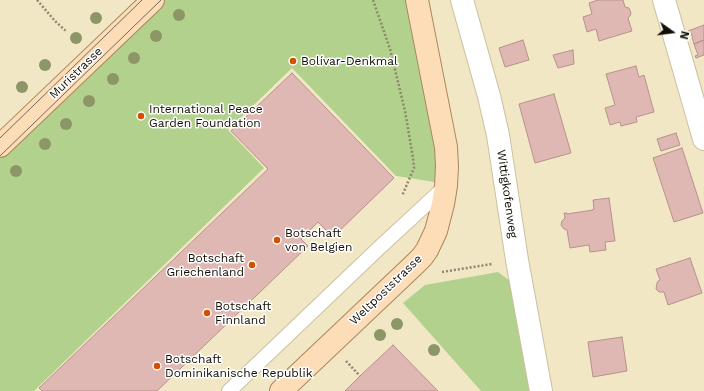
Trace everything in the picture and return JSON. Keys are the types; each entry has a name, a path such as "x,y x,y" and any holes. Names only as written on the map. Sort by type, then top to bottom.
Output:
{"main road":[{"name":"Muristrasse","path":"0,146 153,0"},
{"name":"Weltpoststrasse","path":"281,391 422,257 436,231 446,186 446,147 417,0"}],"street":[{"name":"Wittigkofenweg","path":"462,0 497,128 517,260 541,391"},
{"path":"664,0 704,139"}],"lane":[{"path":"229,391 446,186"}],"path":[{"path":"37,0 55,21 66,31"},
{"path":"373,0 390,49 405,111 413,158 414,168 400,201"},
{"path":"441,273 517,260"},
{"path":"341,357 360,376"}],"green space":[{"path":"157,0 413,0 441,183 396,176 292,68 228,130 264,168 34,391 0,391 0,151"},
{"path":"498,272 514,284 535,391 481,391 403,303 425,285"}],"building":[{"path":"598,0 623,0 625,7 629,8 631,13 628,18 632,31 599,41 596,29 587,32 583,17 592,14 589,3"},
{"path":"704,25 704,40 694,44 691,32 688,31"},
{"path":"523,40 529,60 505,67 499,48"},
{"path":"704,40 704,55 696,58 695,56 698,55 694,44"},
{"path":"573,50 574,64 558,68 553,55"},
{"path":"636,66 639,77 644,75 654,112 636,117 637,122 621,126 620,122 610,125 605,108 615,105 606,74"},
{"path":"292,73 394,178 333,237 318,222 301,239 308,246 157,391 42,391 39,388 268,169 231,131"},
{"path":"554,94 571,153 535,163 519,104"},
{"path":"676,133 680,145 661,151 657,139"},
{"path":"682,148 703,213 674,222 653,158"},
{"path":"609,198 615,241 605,242 606,250 590,252 589,245 570,248 567,230 561,225 565,218 564,213 567,214 593,210 593,200"},
{"path":"690,258 702,293 668,305 664,292 659,292 656,289 657,283 660,280 656,269"},
{"path":"622,337 627,371 593,377 588,342"},
{"path":"393,345 438,391 345,391 360,376"}],"tram line":[{"path":"0,138 142,0"},
{"path":"0,156 161,0"}],"place":[{"name":"Bolívar-Denkmal","path":"293,61"},
{"name":"International Peace Garden Foundation","path":"141,116"},
{"name":"Botschaft von Belgien","path":"277,240"},
{"name":"Botschaft Griechenland","path":"252,265"},
{"name":"Botschaft Finnland","path":"207,313"},
{"name":"Botschaft Dominikanische Republik","path":"157,366"}]}
